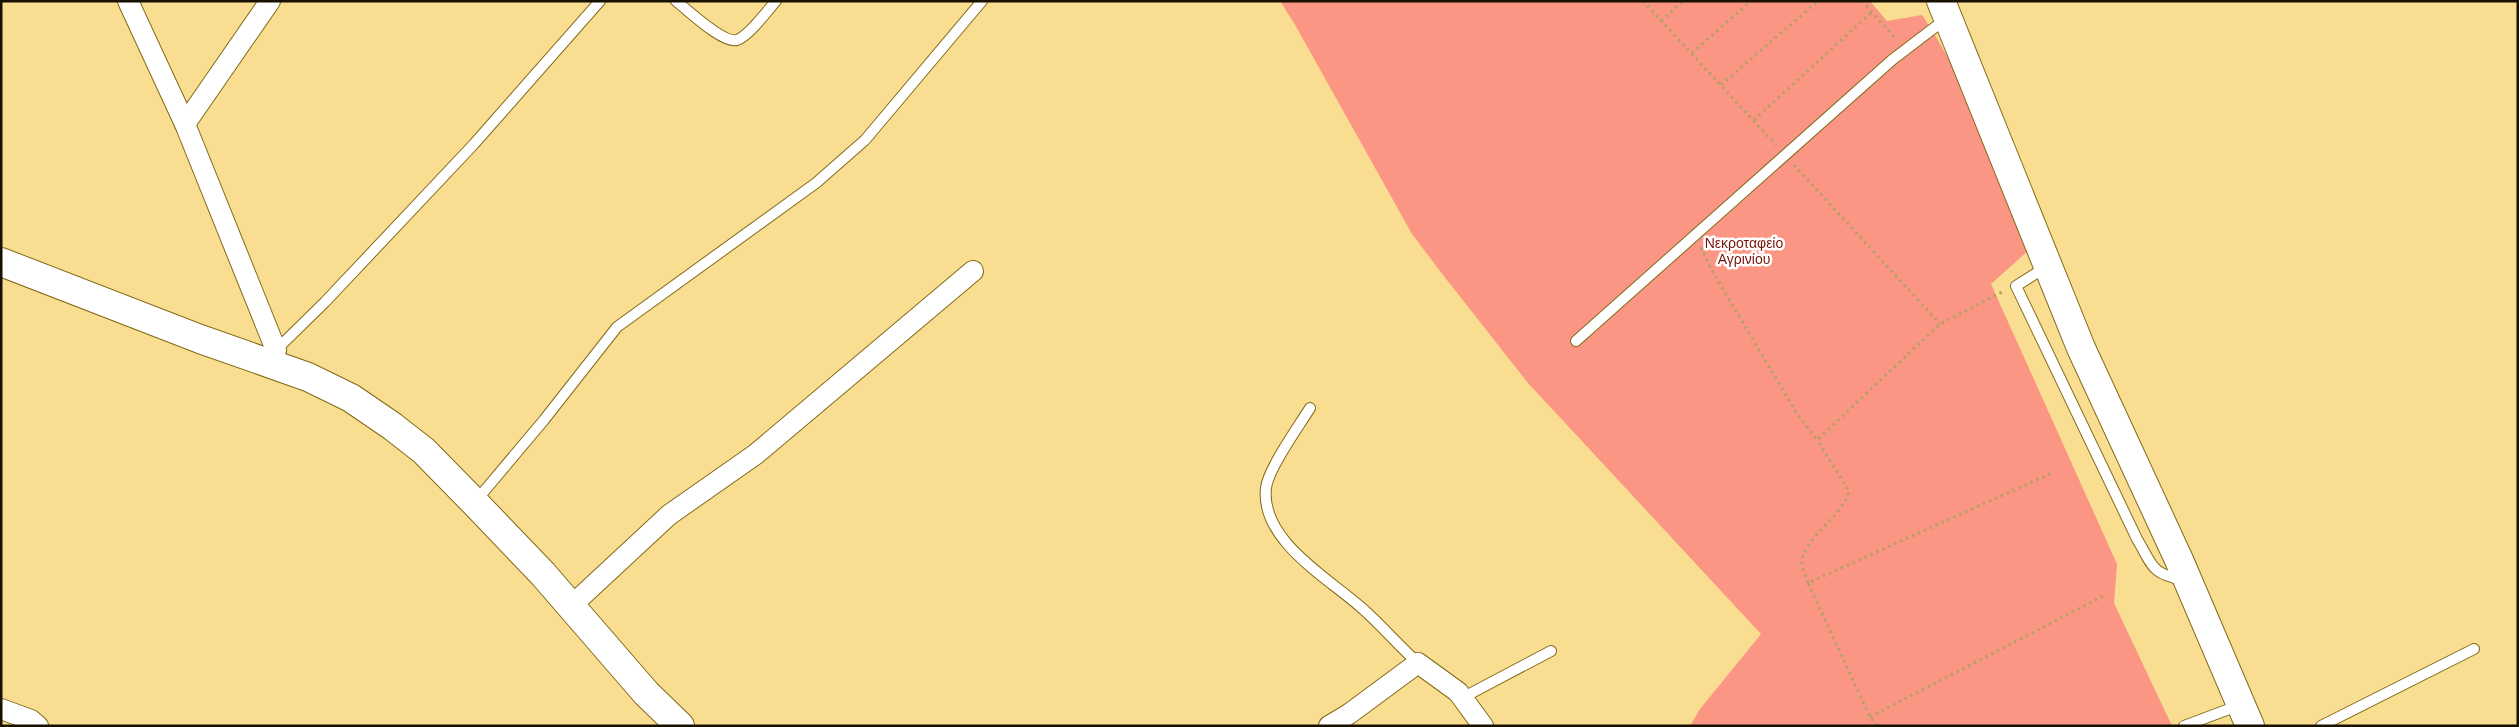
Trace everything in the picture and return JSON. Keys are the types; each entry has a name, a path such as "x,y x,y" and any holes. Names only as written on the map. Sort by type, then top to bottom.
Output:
{"street":[{"path":"128,1 185,124 270,356"},
{"path":"185,124 270,1"},
{"path":"1945,9 2081,348 2188,580 2246,715"},
{"path":"1,262 270,356 351,398 424,451 543,574 646,693 680,726"},
{"path":"570,607 669,515 756,454 973,271"},
{"path":"1329,726 1349,714 1418,663 1452,686 1483,726"},
{"path":"1,709 31,720 38,726"}],"lane":[{"path":"270,356 325,302 474,144 600,1"},
{"path":"676,1 726,39 736,40 744,36 776,1"},
{"path":"474,503 544,420 616,327 816,183 866,140 982,1"},
{"path":"1576,341 1906,50 1945,9"},
{"path":"2047,266 2016,286 2137,539 2160,574 2188,580"},
{"path":"1310,408 1268,480 1266,495 1272,517 1292,551 1367,612 1418,663"},
{"path":"2321,726 2474,649"},
{"path":"1462,698 1551,651"},
{"path":"2184,726 2246,715"}],"path":[{"path":"1661,21 1683,1"},
{"path":"1692,53 1750,1"},
{"path":"1720,85 1818,1"},
{"path":"1862,1 1906,50"},
{"path":"1754,120 1872,12"},
{"path":"1695,236 1711,269 1786,395 1849,491 1843,505 1807,548 1802,559 1802,567 1870,717 1877,726"},
{"path":"1817,440 1940,324 1987,298 2016,286"},
{"path":"1808,583 2054,472"},
{"path":"1870,717 2107,594"}],"green space":[{"name":"Νεκροταφείο Αγρινίου","path":"1280,1 1870,1 1887,21 1922,15 1939,42 1969,100 1995,160 2029,250 1991,284 2117,564 2114,603 2172,726 1690,726 1700,709 1761,634 1528,383 1443,275 1412,234"}]}
